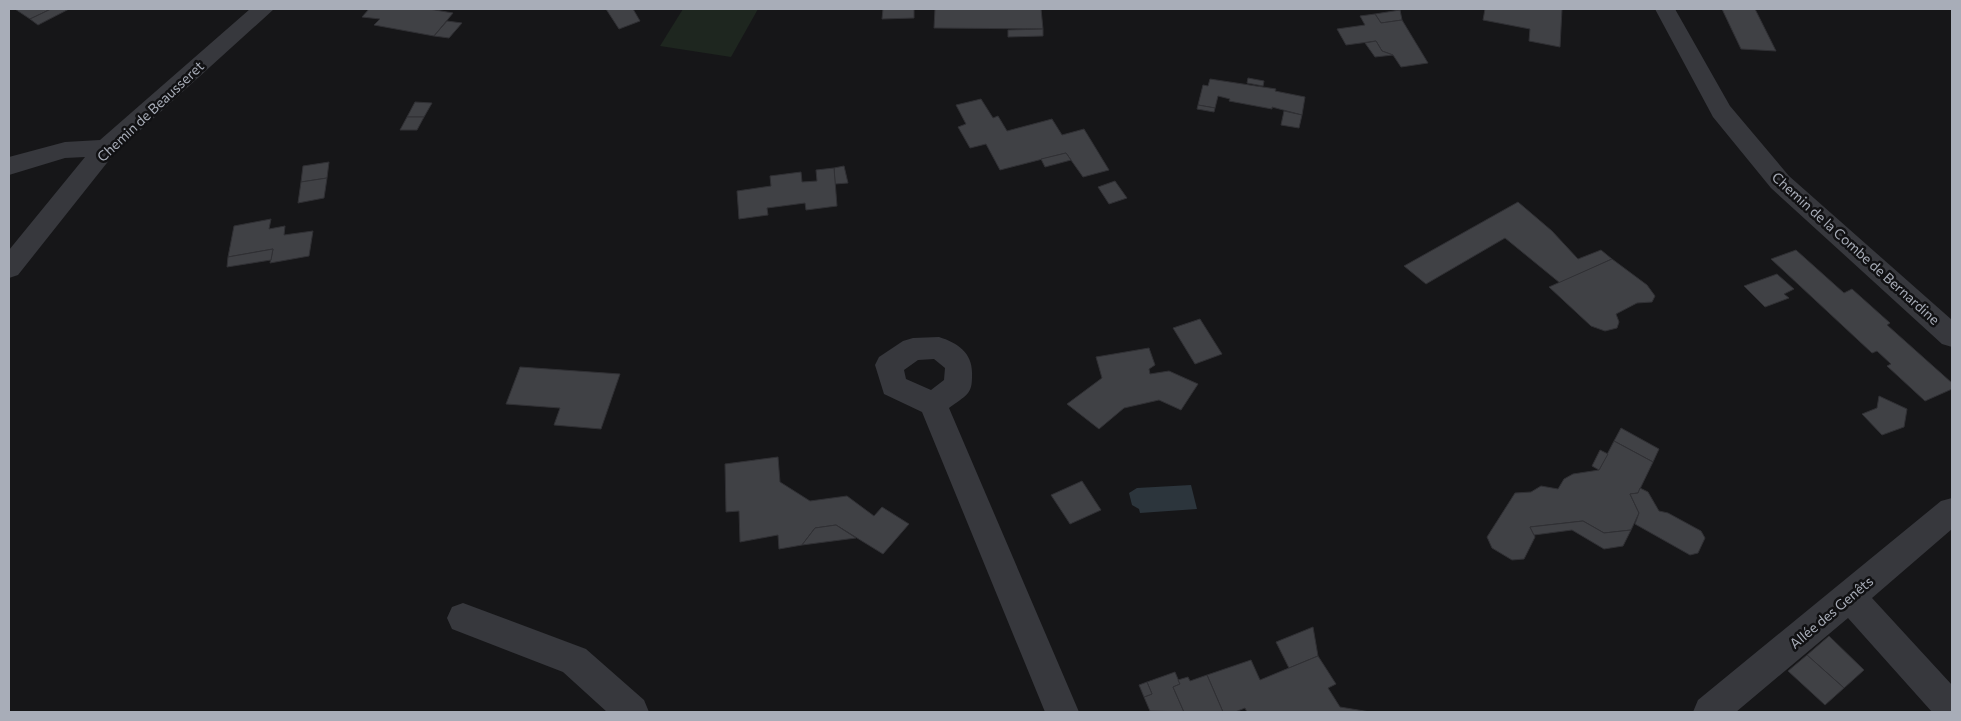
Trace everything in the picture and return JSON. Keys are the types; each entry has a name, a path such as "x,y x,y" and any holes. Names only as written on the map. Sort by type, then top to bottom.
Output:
{"street":[{"name":"Chemin de Beausseret","path":"9,268 106,148 263,9"},
{"name":"Chemin de la Combe de Bernardine","path":"1665,9 1721,111 1780,182 1952,336"},
{"path":"9,166 65,150 106,148"},
{"path":"933,404 1062,712"},
{"name":"Allée des Genêts","path":"1710,712 1952,511"},
{"path":"1849,596 1952,709"},
{"path":"463,618 574,660 632,712"}],"shaded area":[{"path":"683,9 758,9 731,57 660,46"},
{"path":"1191,485 1197,509 1140,513 1139,509 1132,505 1129,493 1137,488"}],"building":[{"path":"15,9 51,9 30,19"},
{"path":"51,9 69,9 38,25 30,19"},
{"path":"369,9 429,9 453,13 434,36 374,25 380,19 362,17"},
{"path":"606,9 633,9 640,21 619,29"},
{"path":"883,9 914,9 914,18 882,19"},
{"path":"935,9 1041,9 1043,29 934,28"},
{"path":"1485,9 1562,9 1560,47 1529,41 1530,29 1483,20"},
{"path":"1722,9 1755,9 1776,51 1741,49"},
{"path":"1400,10 1402,20 1381,23 1375,14"},
{"path":"1375,14 1381,23 1402,20 1428,63 1401,67 1393,55 1382,51 1376,41 1346,45 1337,29 1365,25 1360,16"},
{"path":"447,21 462,23 449,38 434,36"},
{"path":"1043,29 1043,36 1008,37 1008,30"},
{"path":"1376,41 1382,51 1393,55 1375,57 1365,43"},
{"path":"1248,78 1264,81 1263,86 1247,83"},
{"path":"1210,79 1276,89 1275,91 1305,97 1302,115 1272,107 1272,109 1229,101 1230,99 1218,96 1215,108 1198,105 1203,85 1208,86"},
{"path":"981,99 993,118 998,116 1007,131 1052,119 1062,135 1084,129 1109,170 1083,177 1066,153 1000,170 986,144 970,148 958,127 966,124 956,105"},
{"path":"415,102 432,103 424,117 407,117"},
{"path":"1198,105 1215,108 1214,112 1197,109"},
{"path":"1284,111 1302,115 1299,128 1281,125"},
{"path":"407,117 424,117 417,130 400,130"},
{"path":"1066,153 1071,160 1045,167 1041,159"},
{"path":"329,162 327,178 301,182 303,166"},
{"path":"844,166 848,183 835,184 834,168"},
{"path":"834,168 837,206 806,210 805,203 767,208 768,215 739,219 737,191 771,186 770,176 801,172 802,182 817,181 816,170"},
{"path":"327,178 324,198 298,203 301,182"},
{"path":"1115,181 1127,198 1109,204 1098,187"},
{"path":"1518,202 1552,231 1578,259 1601,250 1612,259 1560,283 1505,238 1426,284 1404,266"},
{"path":"271,219 269,229 285,226 284,235 313,231 309,256 270,263 273,249 228,257 234,226"},
{"path":"273,249 271,260 227,267 228,257"},
{"path":"1796,250 1844,293 1852,289 1890,323 1887,325 1952,383 1952,389 1925,401 1887,366 1891,364 1877,351 1872,353 1771,259"},
{"path":"1612,259 1647,285 1655,296 1652,302 1637,303 1616,314 1619,322 1617,328 1605,331 1591,326 1549,287"},
{"path":"1777,274 1794,289 1784,294 1789,298 1765,307 1744,286"},
{"path":"1200,319 1222,354 1195,364 1173,328"},
{"path":"1149,348 1155,365 1149,369 1150,374 1169,371 1198,384 1181,410 1159,400 1124,408 1099,429 1067,404 1102,378 1096,357"},
{"path":"520,367 620,374 601,429 554,425 560,408 506,404"},
{"path":"1879,396 1907,409 1904,427 1882,435 1862,414 1877,408"},
{"path":"1621,428 1659,449 1653,462 1614,441"},
{"path":"1614,441 1653,462 1638,493 1630,494 1639,513 1631,530 1604,533 1583,521 1530,527 1535,537 1524,559 1512,560 1492,548 1487,537 1515,493 1531,492 1541,486 1558,489 1564,479 1573,474 1599,470"},
{"path":"1600,450 1608,454 1599,470 1592,466"},
{"path":"778,457 780,482 810,501 847,496 874,516 882,507 909,524 883,554 836,525 815,528 802,545 779,549 778,535 740,542 739,511 726,512 725,464"},
{"path":"1082,481 1101,510 1070,524 1051,495"},
{"path":"1640,488 1648,492 1659,511 1668,513 1701,531 1705,538 1698,553 1690,555 1635,524 1639,513 1630,494 1638,493"},
{"path":"1583,521 1604,533 1631,530 1623,546 1604,549 1572,530 1534,535 1530,527"},
{"path":"836,525 856,538 802,545 815,528"},
{"path":"1313,627 1318,656 1289,668 1276,642"},
{"path":"1829,636 1864,670 1844,688 1807,655"},
{"path":"1807,655 1844,688 1825,705 1788,671"},
{"path":"1318,656 1336,684 1328,688 1340,707 1370,712 1247,712 1245,708 1235,712 1223,712 1207,675 1251,660 1260,680"},
{"path":"1175,672 1180,684 1173,687 1184,712 1150,711 1144,697 1152,694 1147,682"},
{"path":"1207,675 1223,712 1184,712 1173,687 1180,684 1178,680 1188,677 1190,681"},
{"path":"1147,682 1152,694 1144,697 1139,685"}]}
